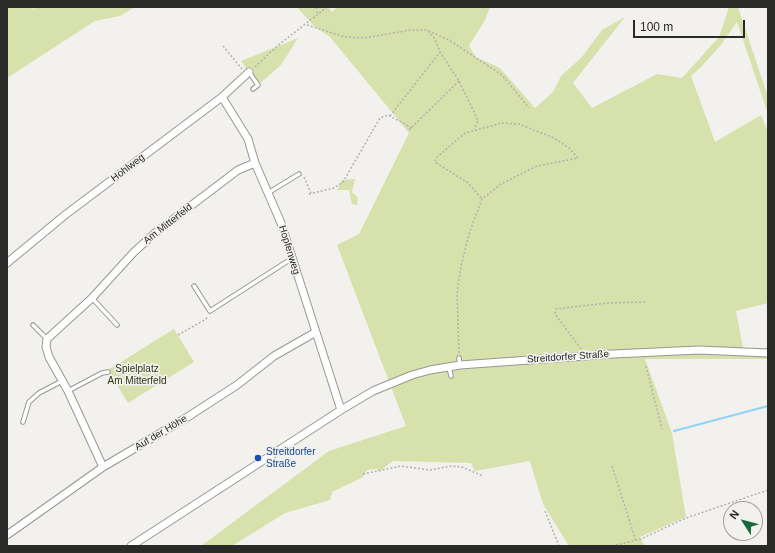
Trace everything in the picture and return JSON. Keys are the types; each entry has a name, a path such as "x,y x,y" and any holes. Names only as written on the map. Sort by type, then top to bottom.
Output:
{"street":[{"name":"Hohlweg","path":"7,263 65,215 222,97 249,72"},
{"name":"Hopfenweg","path":"222,97 248,139 255,163 281,223 291,259 342,410"},
{"name":"Am Mitterfeld","path":"47,339 92,298 134,252 155,233 238,170 255,163"},
{"name":"Auf der Höhe","path":"7,535 103,467 205,406 237,385 274,356 316,332"},
{"path":"47,339 47,351 68,391 103,467"},
{"name":"Streitdorfer Straße","path":"131,546 373,391 395,381 430,370 460,365 698,350 768,353"}],"lane":[{"path":"249,72 258,85 253,89"},
{"path":"268,193 299,174"},
{"path":"194,286 210,311 291,259"},
{"path":"92,298 117,324"},
{"path":"33,325 47,339"},
{"path":"459,358 460,365"},
{"path":"449,367 451,376"},
{"path":"68,391 102,373 108,372"},
{"path":"23,422 28,402 39,393 62,381"}],"path":[{"path":"316,7 318,14"},
{"path":"223,46 242,69 249,72 276,47 306,25 327,7"},
{"path":"306,25 345,37 364,38 411,30 427,30 449,40 502,75 529,108"},
{"path":"427,30 435,39 440,52 458,81 478,121 473,130"},
{"path":"390,116 407,92 440,52"},
{"path":"409,130 458,81"},
{"path":"299,174 303,176 310,194 334,188 343,182 380,118 390,116 412,128"},
{"path":"459,358 457,293 461,266 469,234 482,199 501,184 537,166 578,158 562,143 528,126 510,122 473,130 461,136 436,158 435,162 468,183 482,199"},
{"path":"586,357 555,314 556,309 607,303 647,302"},
{"path":"178,335 206,319 210,311"},
{"path":"646,366 662,429"},
{"path":"363,474 401,466 430,470 451,466 462,467 483,476"},
{"path":"612,466 636,540"},
{"path":"612,546 636,540 686,518 768,490"},
{"path":"545,511 559,546"}],"green space":[{"path":"7,7 31,7 33,9 36,7 135,7 120,16 95,21 7,78"},
{"path":"297,7 328,7 332,12 337,7 490,7 485,20 469,46 476,57 500,68 535,108 553,92 561,76 582,57 602,30 625,17 573,83 592,108 657,74 682,78 719,37 729,7 738,7 768,97 768,114 737,22 720,46 691,76 715,142 761,115 768,132 768,303 736,311 743,348 768,348 768,359 645,359 672,433 686,517 640,537 645,546 569,546 543,504 530,461 475,471 471,463 393,461 379,472 377,469 367,470 363,477 332,492 330,500 285,513 232,546 201,546 329,451 406,426 337,245 359,234 409,133 330,37 314,26"},
{"path":"298,38 281,65 258,85 241,61"},
{"path":"355,179 352,192 358,198 357,205 352,204 349,190 337,190 342,180"},
{"name":"Spielplatz Am Mitterfeld","path":"174,329 194,362 128,403 108,370"}],"waterway":[{"path":"674,431 768,406"}],"place":[{"name":"Streitdorfer Straße","path":"258,458"}]}
